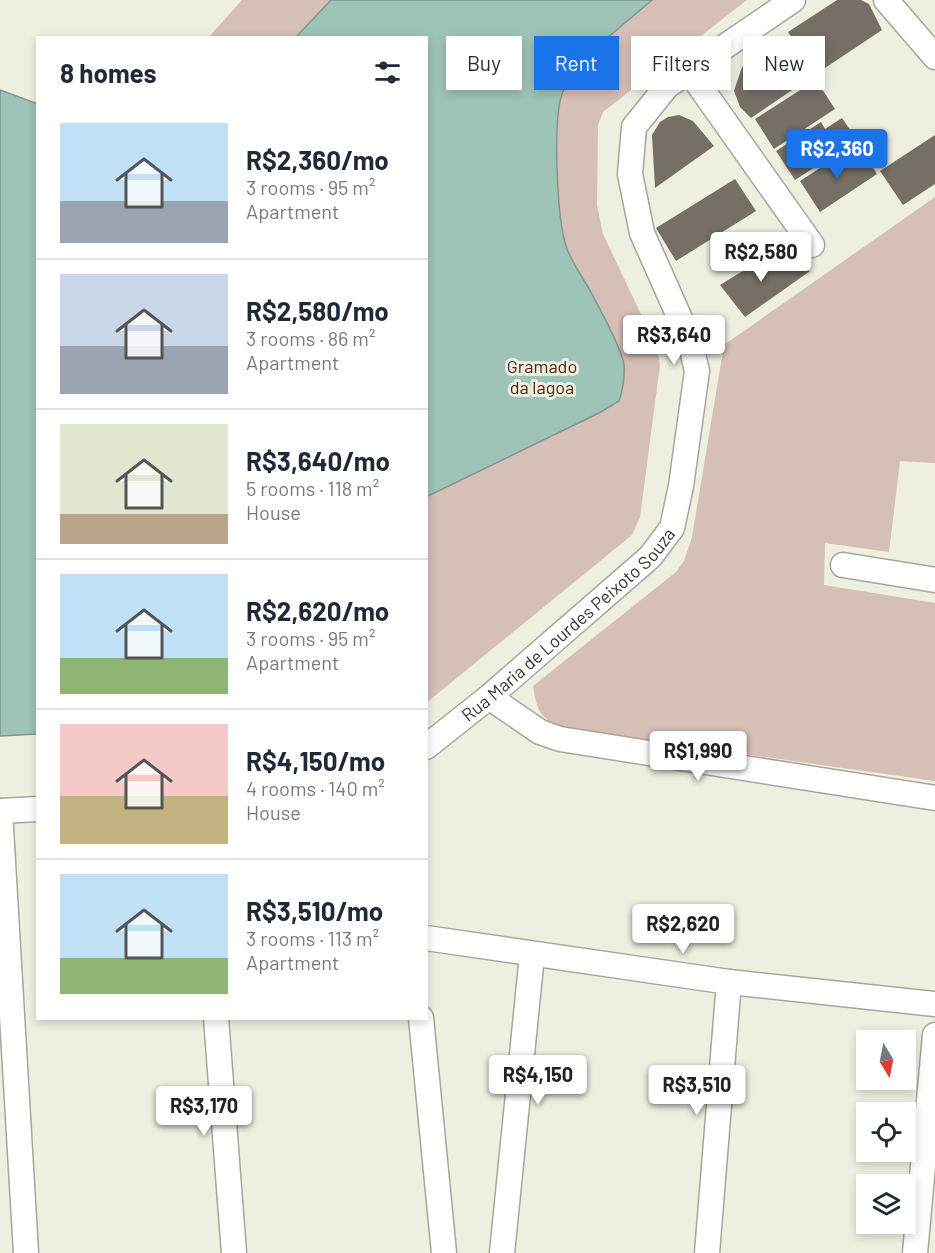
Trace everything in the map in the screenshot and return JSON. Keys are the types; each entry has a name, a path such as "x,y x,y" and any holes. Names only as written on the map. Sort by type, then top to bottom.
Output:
{"street":[{"name":"Rua Maria de Lourdes Peixoto Souza","path":"731,42 793,0"},
{"path":"886,0 935,57"},
{"name":"Rua Maria de Lourdes Peixoto Souza","path":"428,745 489,697 650,558 672,528 681,486 697,371 690,341 642,233 630,174 634,127 664,90"},
{"path":"702,90 812,245"},
{"path":"843,565 935,580"},
{"path":"489,697 540,732 560,739 935,798"},
{"path":"26,1253 3,913 0,811 36,809"},
{"path":"428,938 729,982 935,1004"},
{"path":"502,1253 532,955"},
{"path":"706,1253 729,982"},
{"path":"216,1020 234,1253"},
{"path":"421,1020 444,1253"},
{"path":"915,1253 935,1035"}],"green space":[{"name":"Gramado da lagoa","path":"242,0 747,0 701,36 631,36 631,90 603,112 598,125 597,205 603,234 657,348 660,365 640,517 632,535 428,701 428,36 210,36"},
{"path":"935,197 935,463 900,461 889,552 825,543 824,585 935,603 935,781 559,728 552,723 540,711 533,686 676,572 684,561 692,537 724,345"}],"water":[{"path":"331,0 652,0 610,36 534,36 534,90 564,90 560,104 557,144 558,191 563,232 571,258 605,319 622,358 624,379 619,401 599,413 428,496 428,36 297,36"},
{"path":"0,90 36,103 36,734 0,736"}],"building":[{"path":"837,0 861,0 869,4 882,30 825,68 825,36 791,36 788,32"},
{"path":"742,67 743,90 792,90 751,118 740,107 734,91"},
{"path":"800,90 823,90 835,109 774,149 755,119"},
{"path":"679,115 693,121 714,146 655,188 652,135 660,122 668,117"},
{"path":"842,118 857,140 795,180 776,151 821,122 825,129"},
{"path":"935,135 935,184 903,205 880,171"},
{"path":"864,154 877,174 820,212 800,181 834,159 837,163 849,155 853,162"},
{"path":"735,179 756,211 676,261 656,228"},
{"path":"774,252 784,266 810,271 745,317 720,285"}]}
